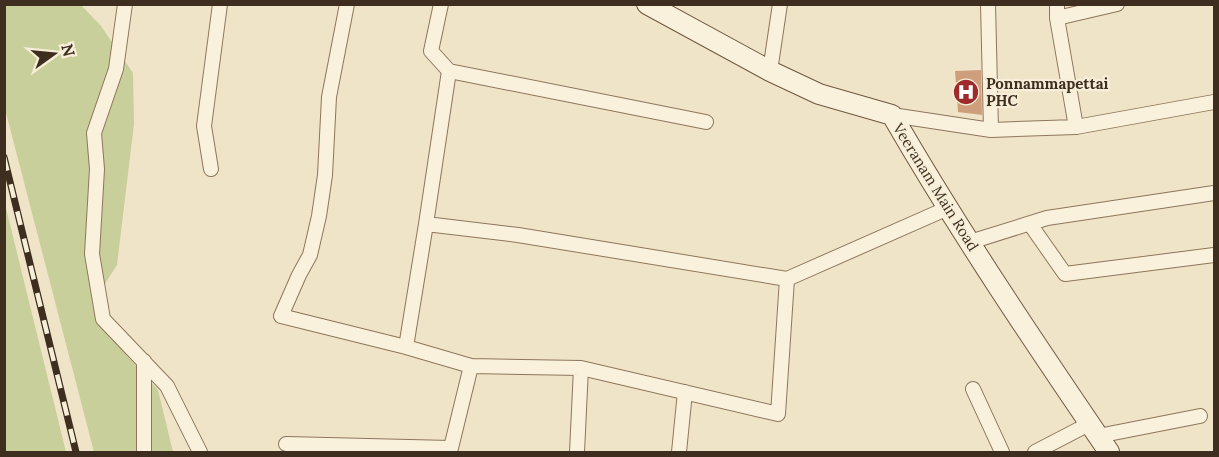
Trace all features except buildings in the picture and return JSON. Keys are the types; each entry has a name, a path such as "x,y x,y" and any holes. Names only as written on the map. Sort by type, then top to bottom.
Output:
{"main road":[{"name":"Veeranam Main Road","path":"647,4 770,71 819,94 892,116 948,208 1109,453"}],"street":[{"path":"125,4 116,69 94,134 97,169 92,254 103,319 167,386 200,453"},
{"path":"211,169 204,126 220,4"},
{"path":"347,4 329,97 325,175 320,216 310,255 298,275 281,316 406,347 471,366 581,368 778,414 788,279"},
{"path":"441,4 431,51 449,71 706,122"},
{"path":"770,71 780,4"},
{"path":"988,4 991,129"},
{"path":"1076,128 1057,11 1118,4"},
{"path":"406,347 449,71"},
{"path":"892,116 991,129 1076,128 1215,102"},
{"path":"970,242 1047,218 1215,193"},
{"path":"426,224 518,236 788,279 948,208"},
{"path":"1030,224 1065,274 1215,255"},
{"path":"144,361 144,453"},
{"path":"286,444 450,450 471,366"},
{"path":"577,453 581,368"},
{"path":"973,389 1002,453"},
{"path":"679,453 685,392"},
{"path":"1035,453 1093,430 1200,416"}],"green space":[{"path":"4,5 81,5 101,26 133,73 134,124 117,265 94,301 127,356 158,390 173,452 94,452 5,109"},
{"path":"5,204 66,452 5,452"}],"railway":[{"path":"4,157 76,452"}],"place":[{"name":"Ponnammapettai PHC","path":"966,92"}]}
